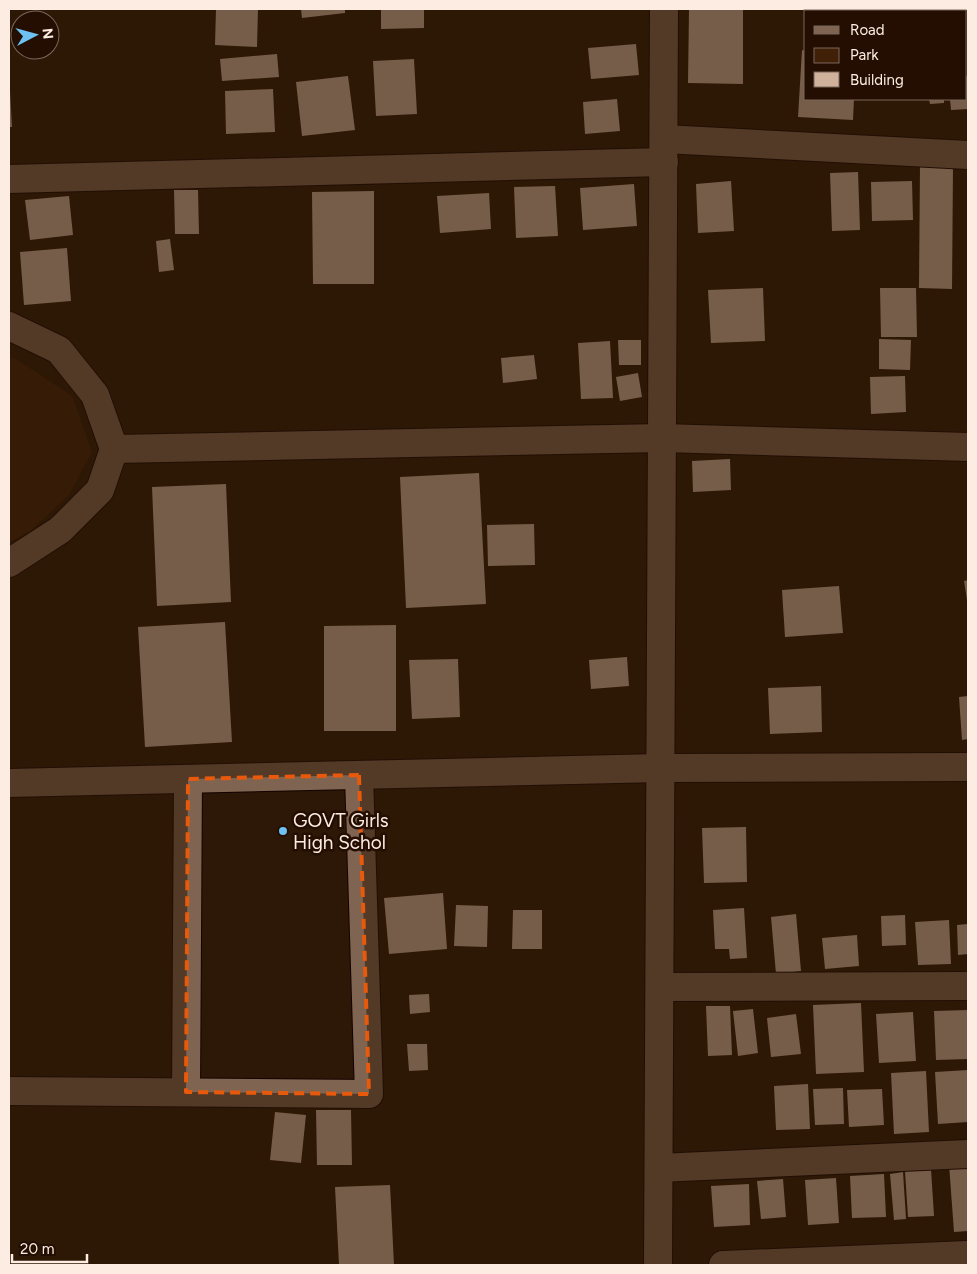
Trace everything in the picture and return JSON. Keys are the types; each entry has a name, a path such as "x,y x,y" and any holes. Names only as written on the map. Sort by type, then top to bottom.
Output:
{"street":[{"path":"658,1265 664,9"},
{"path":"9,179 664,150 968,155"},
{"path":"9,326 59,350 95,395 114,449 100,490 60,530 9,563"},
{"path":"114,449 662,438 968,447"},
{"path":"9,783 660,768 968,767"},
{"path":"9,1091 369,1094 359,775"},
{"path":"186,1092 188,779"},
{"path":"660,987 968,986"},
{"path":"659,1168 968,1154"},
{"path":"723,1265 968,1255"}],"highlighted area":[{"path":"359,775 369,1094 186,1092 188,779"}],"green space":[{"path":"9,358 16,359 72,396 92,452 69,495 29,532 9,542"}],"building":[{"path":"216,9 258,9 257,47 215,45"},
{"path":"301,9 345,9 345,13 302,18"},
{"path":"381,9 424,9 424,28 381,29"},
{"path":"689,9 743,9 743,84 688,83"},
{"path":"811,9 855,9 855,10"},
{"path":"937,9 964,9 964,10"},
{"path":"636,44 639,75 591,79 588,48"},
{"path":"802,50 804,50 804,100 854,100 853,120 798,117"},
{"path":"277,54 279,77 222,81 220,59"},
{"path":"414,59 417,114 376,116 373,61"},
{"path":"348,76 355,130 302,136 296,82"},
{"path":"967,76 968,109 951,110 950,100 967,100"},
{"path":"273,89 275,132 226,134 225,91"},
{"path":"10,91 12,127 9,127"},
{"path":"617,99 620,131 585,134 583,102"},
{"path":"929,100 944,100 944,103 930,104"},
{"path":"920,165 953,165 952,289 919,288"},
{"path":"858,172 860,230 832,231 830,173"},
{"path":"731,181 734,231 698,233 696,184"},
{"path":"912,181 913,220 872,221 871,182"},
{"path":"634,184 637,226 583,230 580,188"},
{"path":"555,186 558,236 516,238 514,187"},
{"path":"174,190 198,190 199,234 175,234"},
{"path":"374,191 374,284 313,284 312,192"},
{"path":"489,193 491,229 440,233 437,196"},
{"path":"69,196 73,235 30,240 25,200"},
{"path":"170,239 174,270 159,272 156,241"},
{"path":"67,248 71,301 24,305 20,252"},
{"path":"763,288 765,341 711,343 708,290"},
{"path":"880,288 916,288 917,337 881,337"},
{"path":"879,339 911,340 910,370 879,369"},
{"path":"618,340 641,340 641,365 619,365"},
{"path":"610,341 613,398 581,399 578,343"},
{"path":"534,355 537,379 503,383 501,358"},
{"path":"638,373 642,397 620,401 616,377"},
{"path":"905,376 906,412 871,414 870,377"},
{"path":"730,459 731,490 693,492 692,461"},
{"path":"479,473 486,604 406,608 400,477"},
{"path":"226,484 231,602 157,606 152,487"},
{"path":"534,524 535,565 488,566 487,525"},
{"path":"968,580 968,600 967,600 964,581"},
{"path":"839,586 843,633 785,637 782,590"},
{"path":"225,622 232,742 145,747 138,627"},
{"path":"396,625 396,731 324,731 324,626"},
{"path":"627,657 629,686 591,689 589,660"},
{"path":"458,659 460,717 412,719 409,660"},
{"path":"821,686 822,732 770,734 768,688"},
{"path":"968,696 968,739 962,740 959,697"},
{"path":"746,827 747,882 704,883 702,828"},
{"path":"443,893 447,949 389,954 384,898"},
{"path":"456,905 488,906 487,947 454,946"},
{"path":"744,908 747,958 730,959 729,949 715,949 713,910"},
{"path":"513,910 542,910 542,949 512,949"},
{"path":"796,914 801,971 776,974 771,917"},
{"path":"905,915 906,945 882,946 881,916"},
{"path":"949,920 951,964 918,965 915,922"},
{"path":"968,924 968,954 958,955 957,925"},
{"path":"857,935 859,966 825,969 822,938"},
{"path":"429,994 430,1012 410,1014 409,995"},
{"path":"861,1003 864,1072 816,1074 813,1005"},
{"path":"706,1006 730,1006 732,1055 708,1056"},
{"path":"753,1009 758,1053 738,1056 733,1011"},
{"path":"968,1010 968,1059 936,1060 934,1011"},
{"path":"913,1012 916,1061 879,1063 876,1014"},
{"path":"796,1014 801,1054 771,1057 767,1018"},
{"path":"407,1044 427,1044 428,1070 409,1071"},
{"path":"968,1070 968,1122 938,1124 935,1072"},
{"path":"926,1071 929,1132 894,1134 891,1073"},
{"path":"808,1084 810,1129 776,1130 774,1086"},
{"path":"843,1088 844,1124 815,1125 813,1089"},
{"path":"882,1089 884,1125 849,1127 847,1090"},
{"path":"316,1110 351,1110 352,1165 317,1165"},
{"path":"275,1112 306,1115 301,1163 270,1160"},
{"path":"968,1163 968,1231 954,1232 949,1164"},
{"path":"931,1169 934,1216 908,1217 905,1171"},
{"path":"903,1172 906,1219 894,1220 890,1174"},
{"path":"884,1174 886,1217 852,1218 850,1176"},
{"path":"836,1178 839,1223 808,1225 805,1180"},
{"path":"783,1179 786,1217 761,1219 757,1181"},
{"path":"749,1184 750,1225 714,1227 711,1186"},
{"path":"390,1185 394,1265 339,1265 335,1187"}],"place":[{"name":"GOVT Girls High Schol","path":"283,831"}]}
